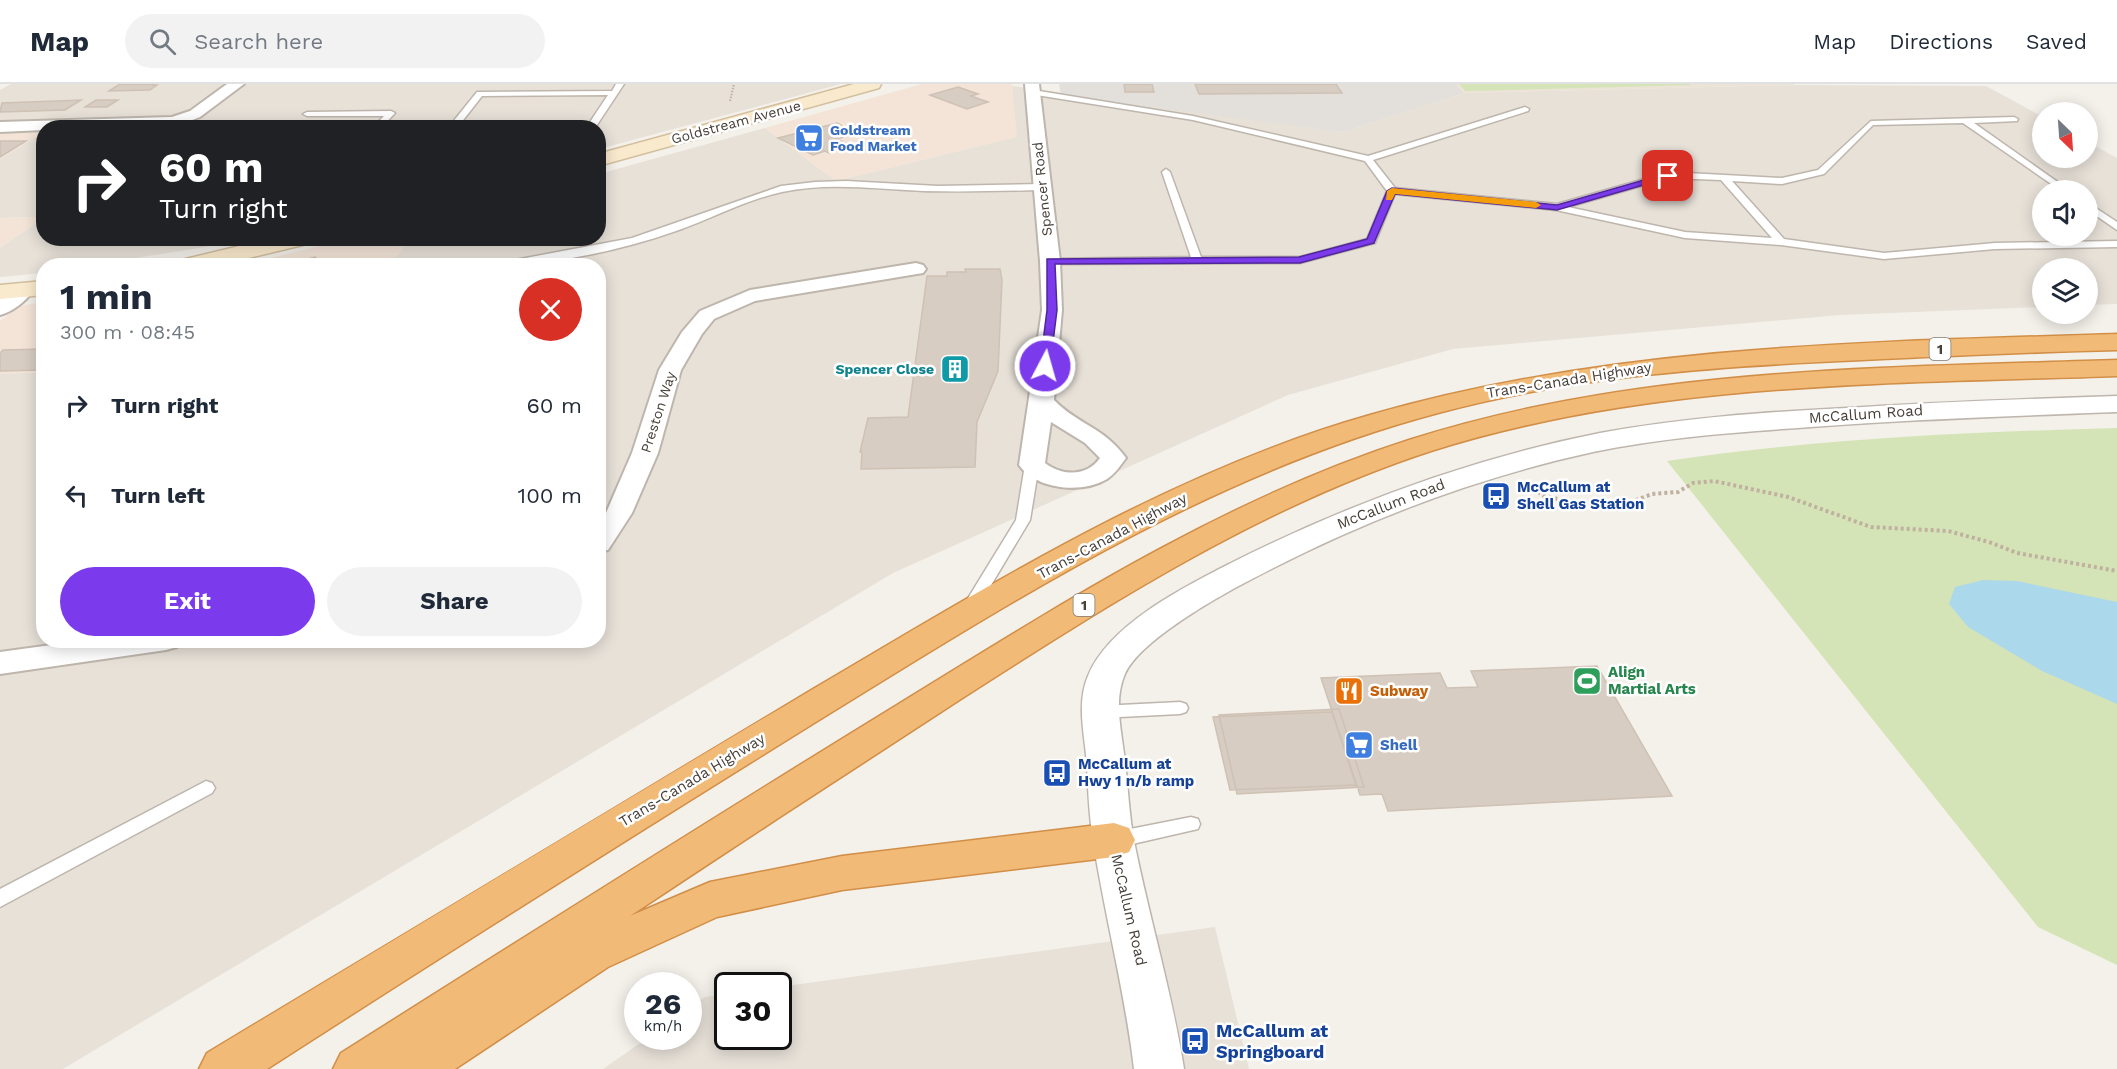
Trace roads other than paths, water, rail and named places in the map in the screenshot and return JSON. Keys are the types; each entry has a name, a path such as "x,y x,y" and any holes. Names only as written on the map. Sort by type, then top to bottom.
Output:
{"highway":[{"path":"1762,356 1892,339 2117,332"},
{"name":"Trans-Canada Highway","path":"224,1069 694,779 965,616 1084,548 1196,491 1295,448 1375,422 1459,399 1560,379 1666,364 1762,356 2117,342"},
{"name":"Trans-Canada Highway","path":"358,1069 720,833 1065,616 1208,534 1305,487 1423,444 1545,413 1656,394 1903,376 2117,368"},
{"path":"1903,376 2117,377"},
{"path":"413,1069 592,953 710,900 842,873 1114,840"}],"main road":[{"name":"Goldstream Avenue","path":"606,158 873,84"},
{"path":"212,258 252,246"}],"street":[{"path":"179,120 195,114 237,84"},
{"name":"Spencer Road","path":"1032,88 1050,261 1052,310 1032,465"},
{"path":"0,127 36,126"},
{"name":"Preston Way","path":"606,532 619,513 645,453 670,370 693,332 708,315 750,296 916,269"},
{"path":"0,309 22,290"},
{"path":"1032,465 1042,474 1062,480 1078,480 1096,476 1108,468 1113,458 1097,439 1056,415 1042,401"},
{"name":"McCallum Road","path":"1159,1069 1152,1014 1114,840 1100,712 1102,688 1108,668 1143,632 1204,591 1293,543 1386,504 1465,477 1566,449 1667,432 1763,421 1964,408 2117,404"},
{"path":"0,663 75,648"}],"lane":[{"path":"595,120 620,84"},
{"path":"1032,88 1193,118 1368,159 1525,109"},
{"path":"459,120 480,94 614,93"},
{"path":"307,114 392,113 385,120"},
{"path":"1557,207 1668,176 1782,181 1821,172 1871,123 2014,119"},
{"path":"1966,120 2051,180"},
{"path":"1368,159 1392,191 1557,207 1685,234 1781,242 1884,256 1995,246 2117,244"},
{"path":"1166,172 1197,260"},
{"path":"1724,178 1781,242"},
{"path":"606,246 652,236 698,221 761,195 801,185 844,184 973,189 1042,187"},
{"path":"1050,261 1300,260 1371,241 1392,191"},
{"path":"2098,213 2117,227"},
{"path":"537,258 606,246"},
{"path":"965,616 1023,520 1032,465"},
{"path":"1100,712 1180,708"},
{"path":"0,899 206,788"},
{"path":"1114,840 1191,824"}],"water":[{"path":"1983,580 2017,581 2117,602 2117,704 2042,671 1968,627 1949,604 1955,587"}],"place":[{"name":"Goldstream Food Market","path":"809,138"},
{"name":"Spencer Close","path":"955,369"},
{"name":"McCallum at Shell Gas Station","path":"1496,496"},
{"name":"Align Martial Arts","path":"1587,681"},
{"name":"Subway","path":"1349,691"},
{"name":"Shell","path":"1359,745"},
{"name":"McCallum at Hwy 1 n/b ramp","path":"1057,773"},
{"name":"McCallum at Springboard","path":"1195,1041"}]}
